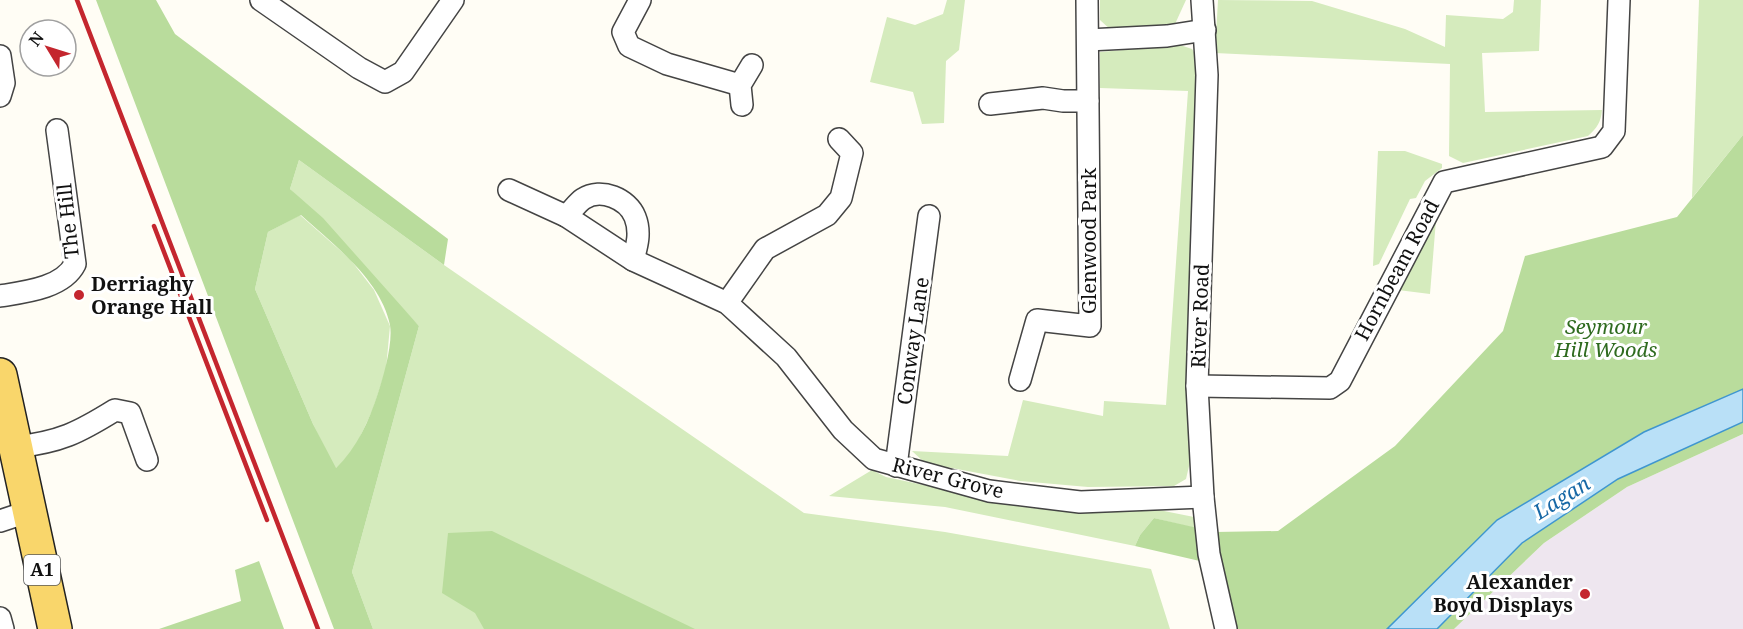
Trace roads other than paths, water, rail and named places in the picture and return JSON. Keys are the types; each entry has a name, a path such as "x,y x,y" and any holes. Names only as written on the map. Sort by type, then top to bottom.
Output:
{"main road":[{"name":"A1","path":"0,375 16,447 15,516 55,629"}],"street":[{"path":"261,0 359,68 384,82 403,72 453,0"},
{"path":"640,0 623,32 629,46 741,95 752,65"},
{"name":"Glenwood Park","path":"1020,380 1037,320 1089,326 1087,0"},
{"name":"River Road","path":"1203,0 1207,129 1197,386 1203,497 1209,554 1226,629"},
{"name":"Hornbeam Road","path":"1197,386 1330,387 1340,381 1444,182 1602,147 1614,131 1619,0"},
{"path":"1088,40 1167,36 1205,30"},
{"path":"0,56 4,83 0,96"},
{"path":"990,104 1043,98 1063,101 1088,100"},
{"name":"The Hill","path":"0,296 56,283 70,275 75,264 57,130"},
{"path":"727,303 749,267 765,249 827,215 841,198 852,153 839,139"},
{"name":"River Grove","path":"509,190 566,216 633,260 727,303 786,357 843,430 874,459 989,491 1080,502 1203,497"},
{"path":"566,216 584,198 606,194 618,199 635,215 639,233 633,260"},
{"name":"Conway Lane","path":"896,466 929,216"},
{"path":"16,447 48,443 76,434 115,410 130,413 147,460"},
{"path":"0,618 3,629"}],"water":[{"name":"Lagan","path":"1743,389 1743,422 1618,479 1522,543 1437,629 1387,629 1497,520 1644,432"}],"railway":[{"path":"77,0 318,629"},
{"path":"154,226 267,520"}],"place":[{"name":"Derriaghy Orange Hall","path":"79,295"},
{"name":"Alexander Boyd Displays","path":"1585,594"}],"park label":[{"name":"Seymour Hill Woods","path":"1606,338"}]}
